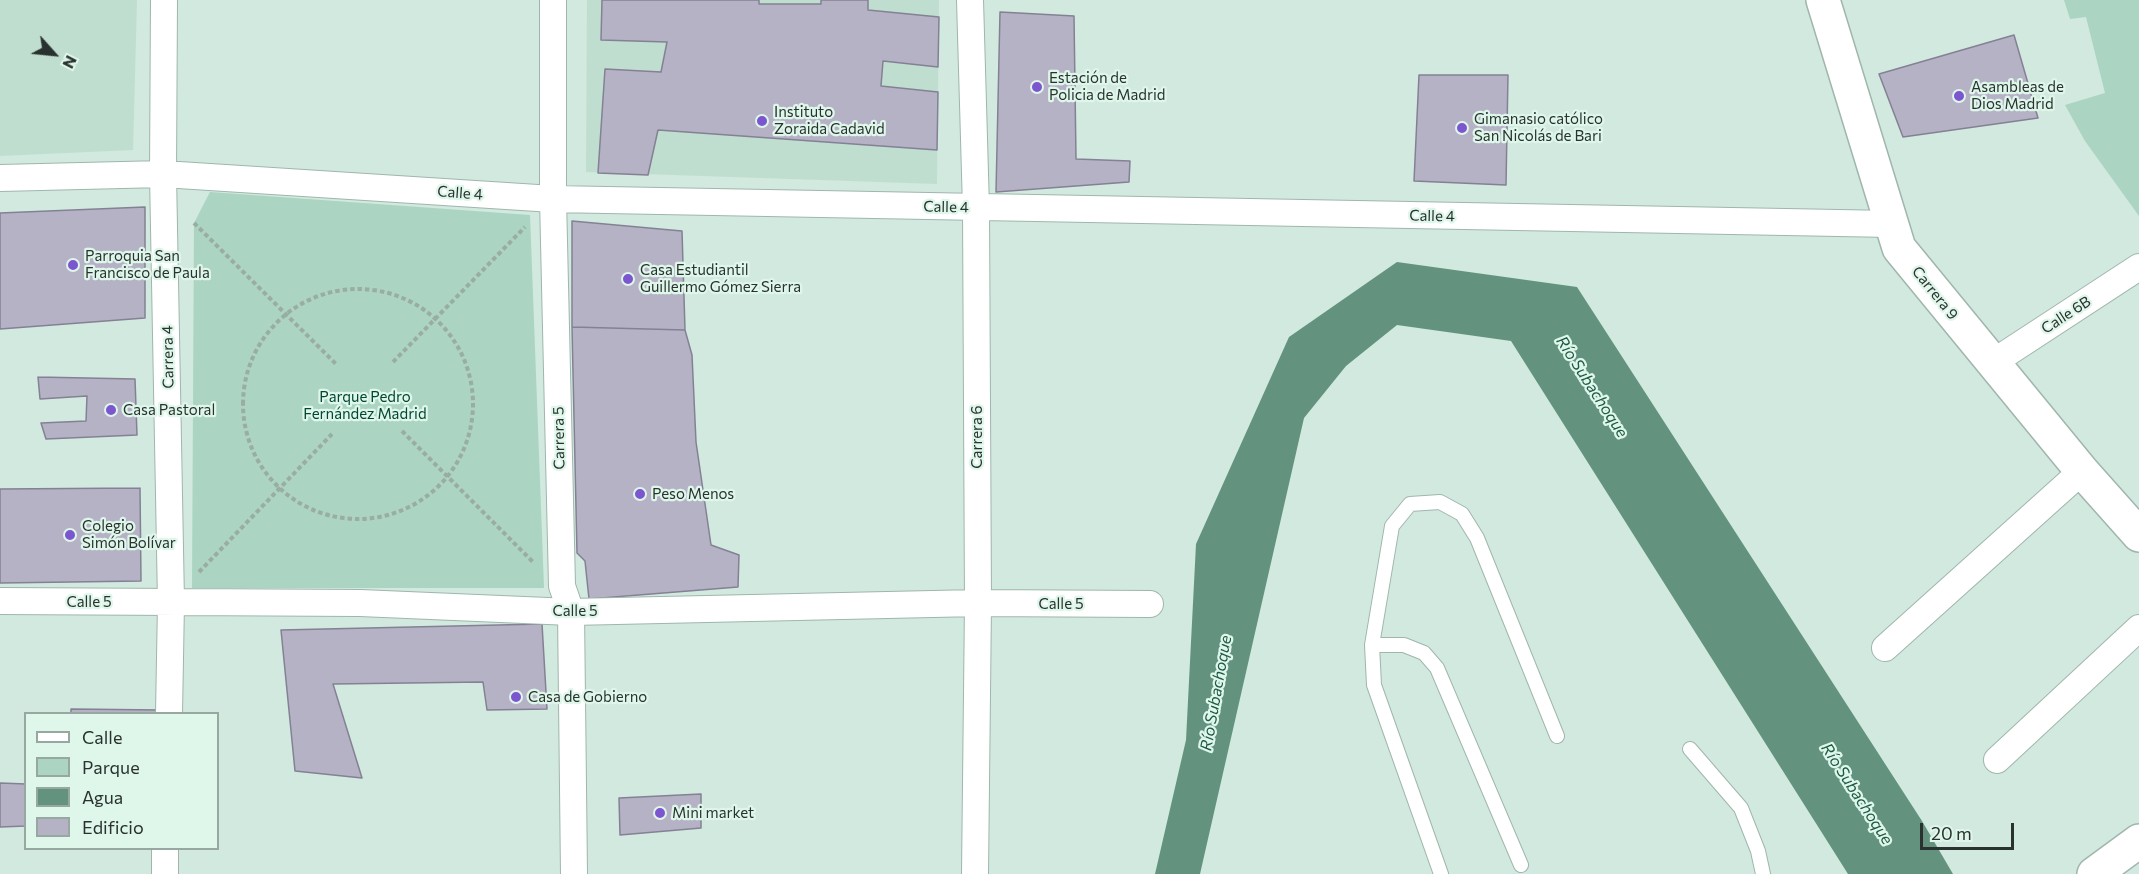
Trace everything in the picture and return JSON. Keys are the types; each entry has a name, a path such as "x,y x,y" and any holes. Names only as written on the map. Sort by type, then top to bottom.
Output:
{"street":[{"name":"Carrera 4","path":"164,0 163,184 171,602 169,712"},
{"name":"Carrera 5","path":"553,0 553,199 562,586 571,612 574,874"},
{"name":"Carrera 6","path":"970,0 976,207 978,603 975,874"},
{"name":"Carrera 9","path":"1823,0 1899,248 2082,471 2139,535"},
{"name":"Calle 4","path":"0,178 553,199 1892,224"},
{"name":"Calle 6B","path":"1992,363 2139,267"},
{"path":"1885,648 2082,471"},
{"name":"Calle 5","path":"0,602 360,603 571,612 978,603 1150,604"},
{"path":"1997,760 2139,628"},
{"path":"2094,874 2135,848"},
{"path":"165,850 165,874"}],"lane":[{"path":"1441,874 1374,685 1372,645 1392,526 1410,504 1440,502 1462,514 1477,538 1557,736"},
{"path":"1372,645 1404,645 1424,653 1437,668 1521,865"},
{"path":"1690,749 1741,808 1758,851 1763,874"}],"path":[{"path":"163,184 336,364"},
{"path":"393,362 527,225"},
{"path":"345,289 383,291 418,305 435,319 447,330 466,363 474,400 469,438 446,478 424,499 390,516 352,520 315,512 279,489 258,463 244,427 243,389 255,353 277,321 309,300 345,289"},
{"path":"402,431 446,478 540,569"},
{"path":"171,602 332,434"}],"shaded area":[{"path":"0,0 137,0 133,150 0,156"},
{"name":"Instituto Zoraida Cadavid","path":"587,0 939,0 937,184 586,172"}],"green space":[{"path":"2064,0 2139,0 2139,216 2085,141 2065,105 2105,93 2086,17 2070,19"},
{"name":"Parque Pedro Fernández Madrid","path":"210,192 530,215 544,588 192,588 194,223"}],"water":[{"name":"Río Subachoque","path":"1397,262 1577,287 1922,821 1953,874 1848,874 1511,341 1397,325 1346,366 1304,418 1200,874 1155,874 1186,740 1196,544 1289,337"}],"building":[{"name":"Instituto Zoraida Cadavid","path":"602,0 759,0 759,4 821,4 821,0 868,0 868,10 939,17 938,67 883,61 881,86 938,92 937,150 658,130 648,175 598,173 605,69 661,72 667,42 601,40"},
{"name":"Estación de Policia de Madrid","path":"1000,12 1074,16 1076,159 1130,161 1129,182 996,192"},
{"name":"Asambleas de Dios Madrid","path":"2014,35 2038,118 1903,137 1879,74"},
{"name":"Gimanasio católico San Nicolás de Bari","path":"1419,75 1508,75 1506,185 1414,181"},
{"name":"Parroquia San Francisco de Paula","path":"145,207 145,318 0,329 0,213"},
{"name":"Casa Estudiantil Guillermo Gómez Sierra","path":"572,221 682,231 685,330 572,327"},
{"name":"Peso Menos","path":"572,327 685,330 692,355 696,442 711,545 739,555 738,587 589,599 585,561 577,553"},
{"name":"Casa Pastoral","path":"38,377 135,379 137,435 46,439 41,423 86,421 87,396 40,399"},
{"name":"Colegio Simón Bolívar","path":"140,488 141,581 0,583 0,489"},
{"name":"Casa de Gobierno","path":"542,624 547,709 487,710 483,682 333,684 362,778 295,771 281,630"},
{"path":"71,709 160,710 160,712 71,712"},
{"path":"0,783 24,784 24,826 0,827"},
{"name":"Mini market","path":"701,794 701,828 620,835 619,798"}],"place":[{"name":"Estación de Policia de Madrid","path":"1037,87"},
{"name":"Asambleas de Dios Madrid","path":"1959,96"},
{"name":"Instituto Zoraida Cadavid","path":"762,121"},
{"name":"Gimanasio católico San Nicolás de Bari","path":"1462,128"},
{"name":"Parroquia San Francisco de Paula","path":"73,265"},
{"name":"Casa Estudiantil Guillermo Gómez Sierra","path":"628,279"},
{"name":"Casa Pastoral","path":"111,410"},
{"name":"Peso Menos","path":"640,494"},
{"name":"Colegio Simón Bolívar","path":"70,535"},
{"name":"Casa de Gobierno","path":"516,697"},
{"name":"Mini market","path":"660,813"}]}
